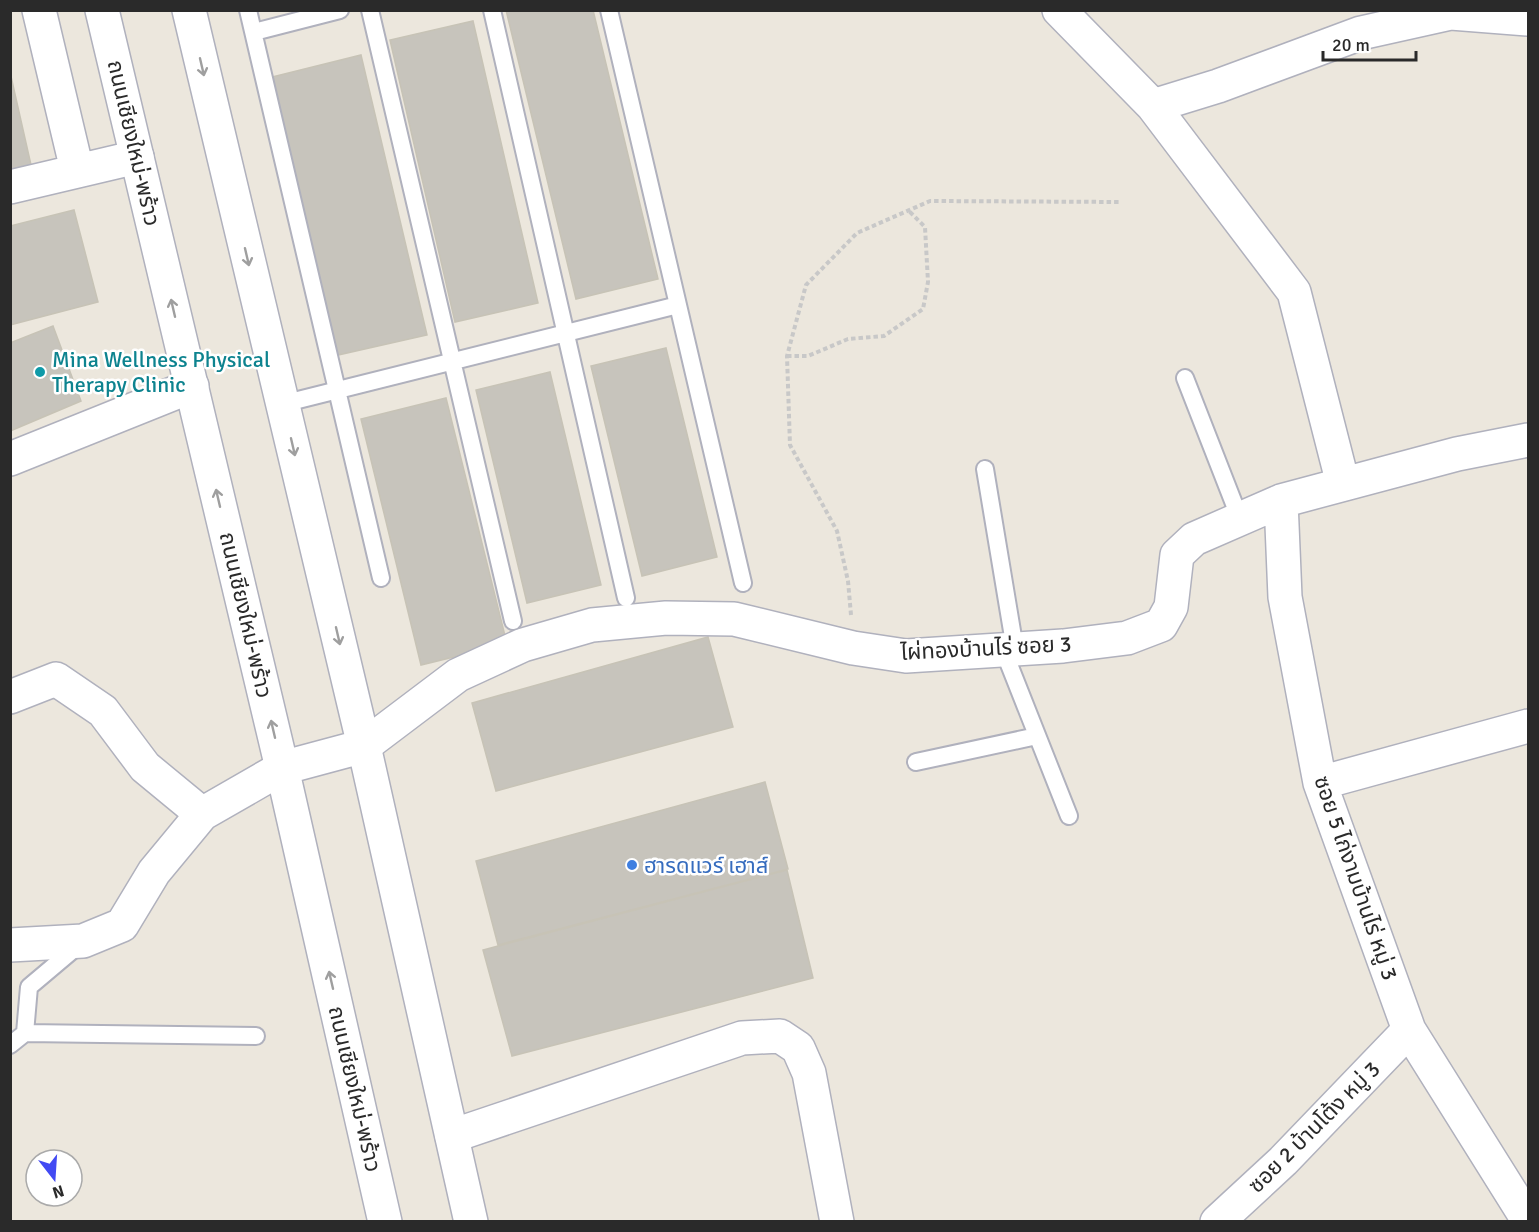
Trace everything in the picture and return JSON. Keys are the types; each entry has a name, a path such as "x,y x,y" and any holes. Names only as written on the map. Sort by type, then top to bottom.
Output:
{"street":[{"path":"39,10 77,170"},
{"name":"ถนนเชียงใหม่-พร้าว","path":"102,10 282,768 385,1221"},
{"path":"189,10 364,746 471,1221"},
{"path":"1059,10 1153,106 1294,292 1343,484"},
{"path":"1153,106 1218,86 1361,33 1383,19 1451,13 1528,19"},
{"path":"10,187 137,157"},
{"path":"10,459 192,386"},
{"name":"ไผ่ทองบ้านไร่ ซอย 3","path":"364,746 458,675 523,645 592,625 666,618 734,619 853,648 906,656 1127,638 1161,625 1171,607 1177,555 1194,538 1281,501 1457,454 1528,440"},
{"name":"ซอย 5 ไก่งามบ้านไร่ หมู่ 3","path":"1281,501 1286,597 1320,783 1409,1030 1528,1220"},
{"path":"10,697 56,679 103,711 145,767 202,814"},
{"path":"1320,783 1528,726"},
{"path":"10,945 83,941 122,925 154,872 202,814 282,768 364,746"},
{"name":"ซอย 2 บ้านโต้ง หมู่ 3","path":"1217,1221 1283,1161 1409,1030"},
{"path":"452,1136 742,1038 780,1036 798,1048 809,1073 837,1221"}],"lane":[{"path":"248,10 381,578"},
{"path":"254,32 340,10"},
{"path":"370,10 513,621"},
{"path":"492,10 626,597"},
{"path":"609,10 743,583"},
{"path":"282,404 678,305"},
{"path":"1185,378 1240,519"},
{"path":"985,469 1009,649 1037,736 1069,816"},
{"path":"916,762 1037,736"},
{"path":"25,1033 29,987 83,941"},
{"path":"10,1045 25,1033 256,1036"}],"path":[{"path":"853,648 848,581 837,531 790,445 786,356 806,285 857,233 930,201 1121,202"},
{"path":"786,356 808,356 848,339 884,336 922,309 928,282 925,226 909,211"}],"building":[{"path":"506,10 593,10 658,279 576,299"},
{"path":"473,21 538,303 455,322 390,40"},
{"path":"361,55 427,335 338,355 272,77"},
{"path":"10,72 31,165 10,170"},
{"path":"74,210 98,302 10,325 10,226"},
{"name":"Mina Wellness Physical Therapy Clinic","path":"53,326 81,401 10,431 10,343"},
{"path":"666,348 717,557 642,576 591,366"},
{"path":"550,372 601,585 527,603 476,390"},
{"path":"446,398 507,644 421,665 361,419"},
{"path":"708,637 733,727 496,791 472,703"},
{"name":"ฮารดแวร์ เฮาส์","path":"765,782 788,869 498,945 476,861"},
{"path":"787,870 813,978 512,1056 483,950"}],"place":[{"name":"Mina Wellness Physical Therapy Clinic","path":"40,372"},
{"name":"ฮารดแวร์ เฮาส์","path":"632,865"}]}
